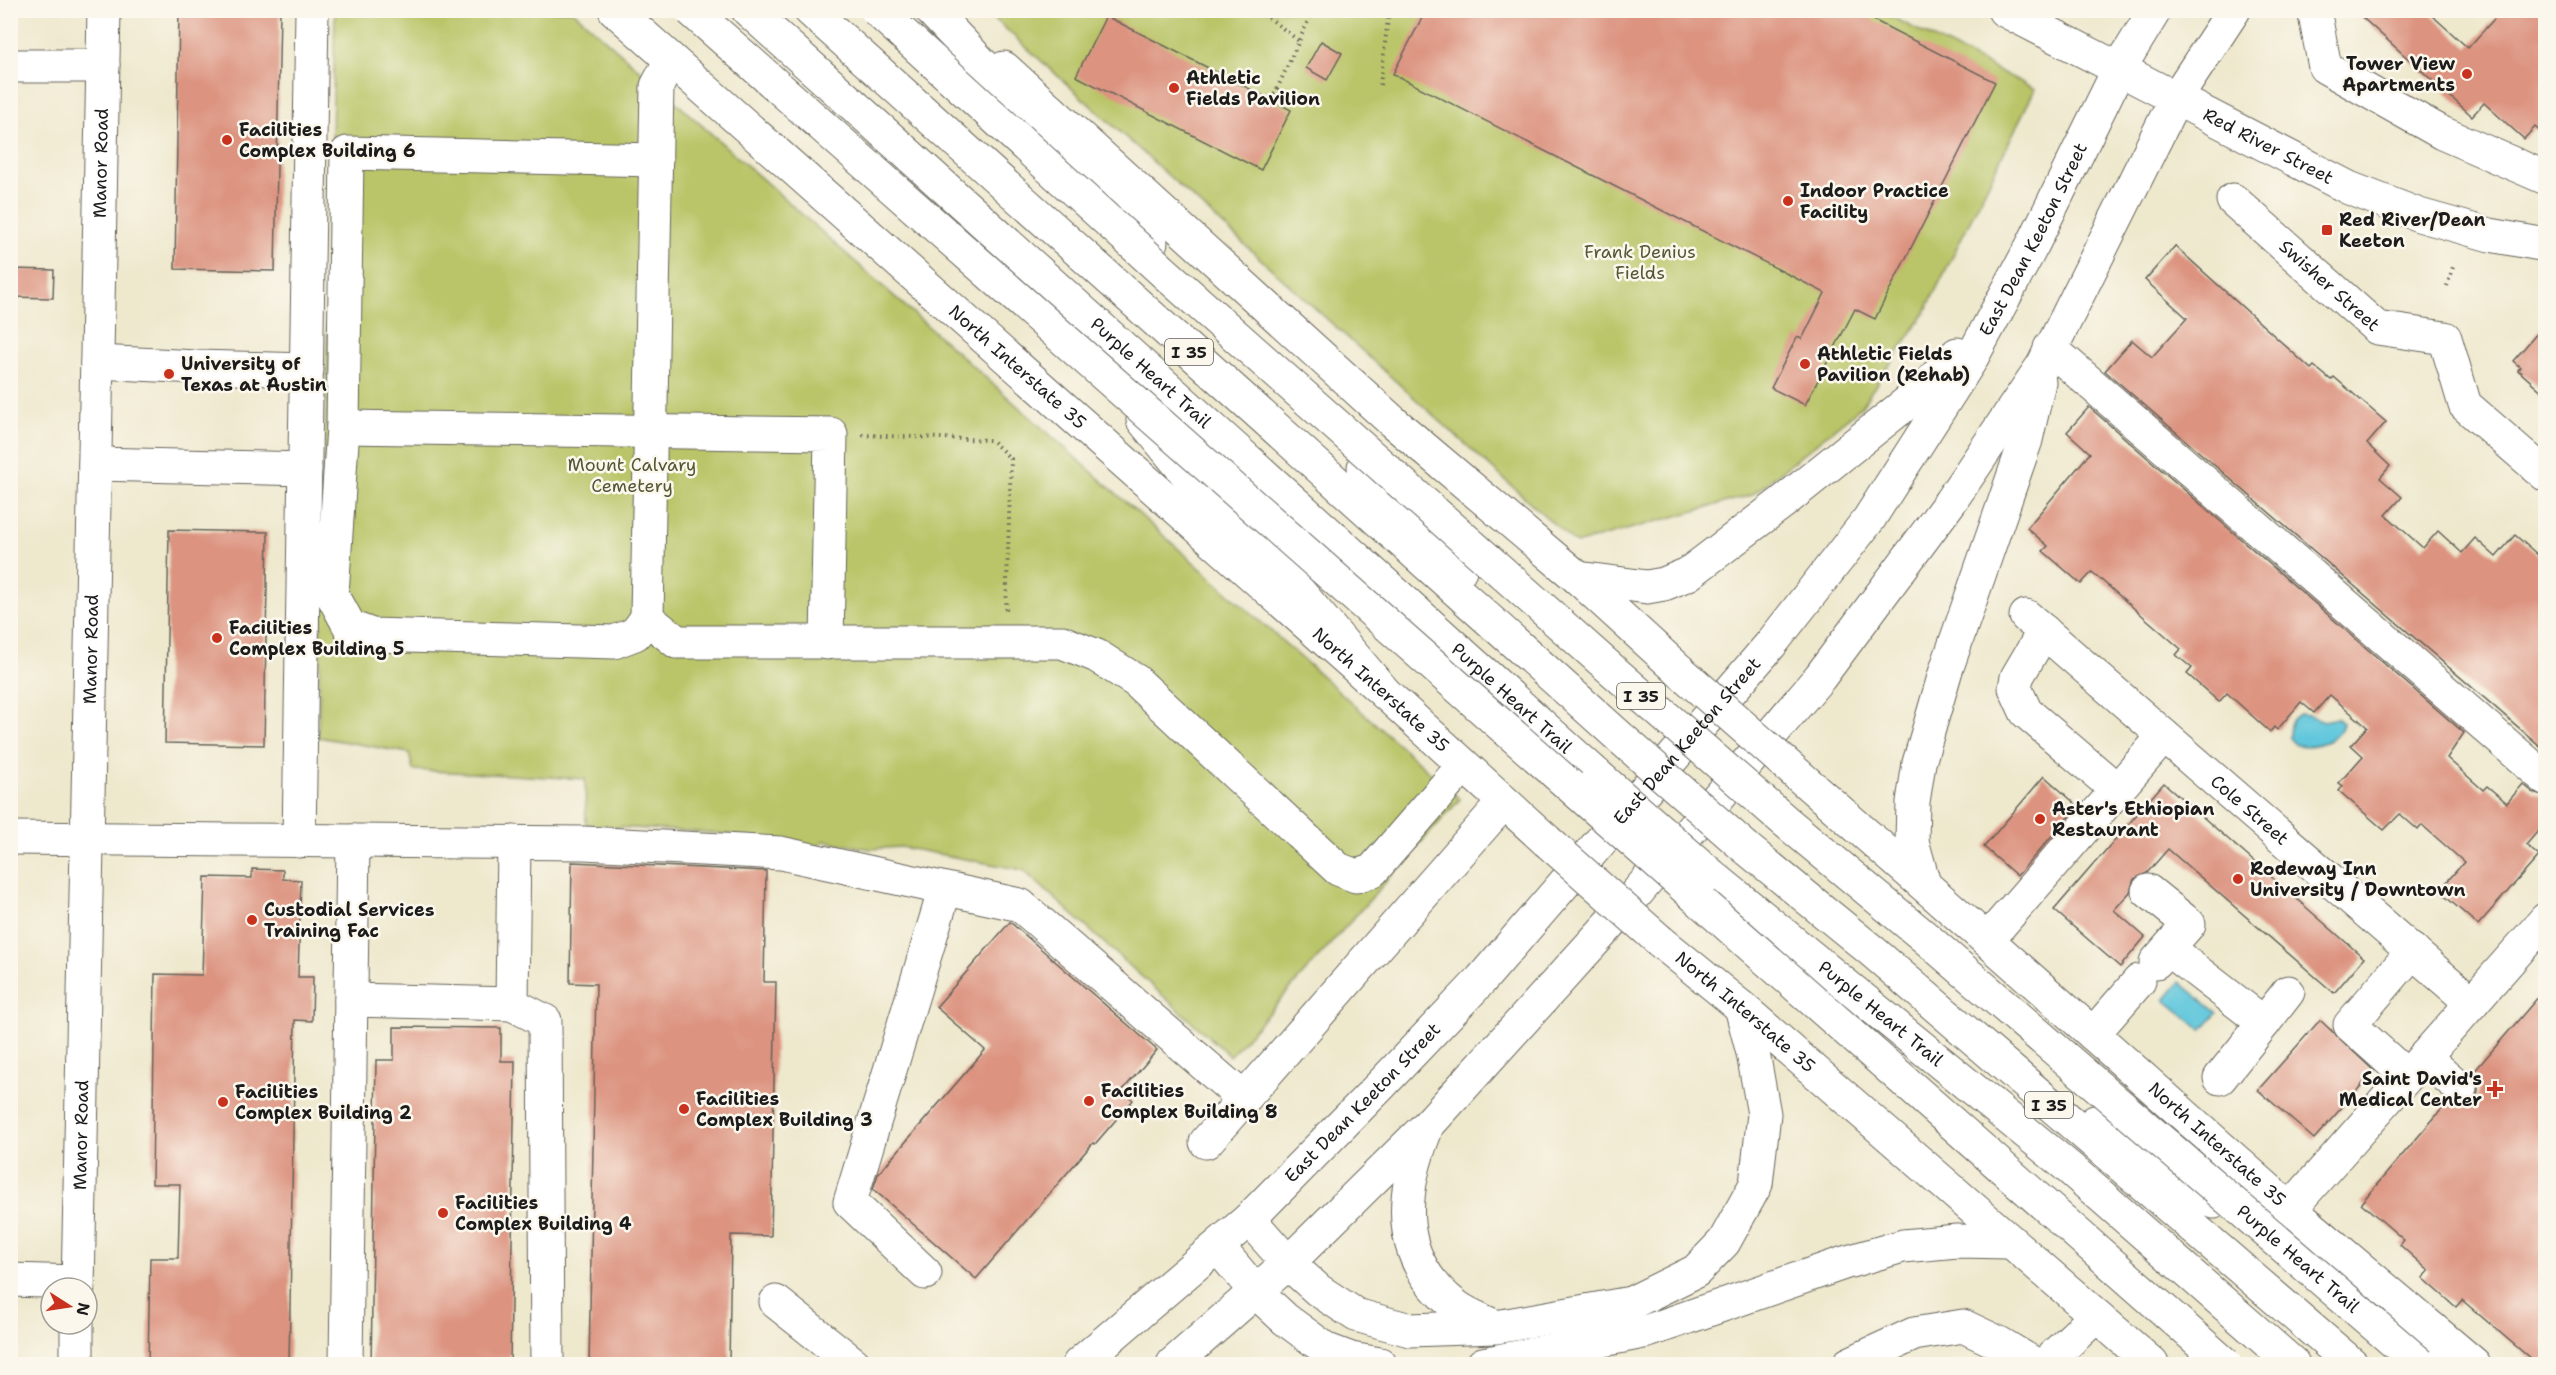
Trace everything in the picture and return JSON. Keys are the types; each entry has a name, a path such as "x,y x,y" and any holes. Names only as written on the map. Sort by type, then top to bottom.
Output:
{"main road":[{"name":"Manor Road","path":"78,1276 104,10"},
{"path":"299,841 312,10"},
{"name":"North Interstate 35","path":"615,10 1385,693 1463,766 1660,941 1741,1007 2152,1365"},
{"name":"Purple Heart Trail","path":"691,10 2225,1365"},
{"name":"Purple Heart Trail","path":"748,10 1598,776 1711,875 2067,1166 2293,1365"},
{"name":"I 35","path":"810,10 1623,740 1746,848 1872,951 2352,1365"},
{"name":"Purple Heart Trail","path":"877,10 1166,274 1602,662 1785,822 1927,939 2420,1365"},
{"path":"931,10 1406,511 1570,691"},
{"name":"North Interstate 35","path":"941,10 1393,422 1578,579 2290,1209 2474,1365"},
{"name":"Red River Street","path":"2004,10 2349,189 2429,218 2490,235 2546,245"},
{"name":"East Dean Keeton Street","path":"1079,1365 1249,1219 1481,980 1771,644 1869,519 1970,361 2033,244 2119,69 2156,10"},
{"path":"1173,1365 1288,1263 1428,1125 1620,914 1820,676 1950,502 2046,357 2176,98 2234,10"},
{"path":"2314,10 2325,67 2442,133 2546,178"},
{"path":"656,160 347,153 343,427 332,594 350,627 372,635 614,642 635,634 647,618 651,432 656,160 657,86 671,60"},
{"path":"10,66 103,66"},
{"name":"Swisher Street","path":"2233,200 2377,328 2445,338 2465,405 2546,475"},
{"path":"987,224 1204,497 1221,517 1283,573 1385,693"},
{"path":"1578,579 1647,587 1664,584 1688,574 1783,502 1923,390 1951,361 1983,320 2033,244"},
{"path":"2046,357 2546,779"},
{"path":"1924,884 1912,841 1913,802 1919,763 1946,670 2026,440 2046,357"},
{"path":"97,362 197,368 307,370"},
{"path":"343,427 831,434 827,643"},
{"path":"95,464 305,469"},
{"path":"647,618 677,642 1062,642 1098,656 1136,681 1338,869 1356,876 1372,871 1463,766"},
{"name":"Cole Street","path":"2117,790 2026,712 2015,688 2035,624 2472,1003"},
{"path":"1987,940 2164,736"},
{"path":"1206,1142 1504,802"},
{"path":"10,838 584,843 781,853 1020,905 1244,1099"},
{"path":"346,1365 353,841"},
{"path":"512,1004 514,842"},
{"path":"925,1273 850,1202 945,889"},
{"path":"2093,1034 2189,924 2148,891"},
{"path":"2290,1209 2546,920"},
{"path":"2412,951 2350,1025 2416,1067 2460,1088"},
{"path":"2154,964 2264,1023"},
{"path":"2220,1078 2288,992"},
{"path":"351,1000 512,1004 545,1021 548,1365"},
{"path":"1249,1219 1312,1286 1356,1315 1410,1330 1496,1327 1631,1303 1696,1271 1724,1242 1756,1184 1764,1114 1753,1053 1741,1007"},
{"path":"1988,1052 2137,1149 2450,1365"},
{"path":"1428,1125 1414,1161 1407,1196 1408,1229 1420,1267 1441,1294 1460,1309 1496,1327"},
{"path":"1483,1365 1648,1331 1844,1263 1903,1246 1957,1241 2009,1242"},
{"path":"1218,1247 1256,1292 1285,1319 1328,1350 1351,1359 1380,1365"},
{"path":"10,1280 39,1282"},
{"path":"776,1302 850,1363"},
{"path":"2045,1365 2096,1317"},
{"path":"1849,1365 1914,1334 1963,1326 1999,1343 2034,1365"},
{"path":"77,1336 77,1365"}],"path":[{"path":"1259,10 1299,41"},
{"path":"1272,100 1312,10"},
{"path":"1380,86 1389,10"},
{"path":"2448,286 2453,267"},
{"path":"831,434 992,440 1011,459 1005,643"}],"green space":[{"name":"Mount Calvary Cemetery","path":"335,11 573,11 1460,799 1230,1056 1023,870 901,847 870,849 824,841 811,850 729,834 586,825 585,779 413,770 409,753 318,737"},
{"name":"Frank Denius Fields","path":"986,11 1880,11 2035,89 1924,314 1860,408 1752,495 1576,544"}],"water":[{"path":"2300,714 2324,721 2337,718 2343,723 2341,730 2324,742 2310,746 2296,745 2289,738 2289,730 2292,721"},
{"path":"2180,982 2217,1013 2202,1031 2165,1000"}],"building":[{"name":"Facilities Complex Building 6","path":"179,10 280,10 275,271 175,269"},
{"name":"Indoor Practice Facility","path":"1426,10 1854,10 1995,82 1875,319 1855,309 1805,405 1771,388 1797,337 1802,339 1825,293 1393,74"},
{"name":"Tower View Apartments","path":"2354,10 2426,10 2468,48 2502,10 2546,10 2546,137 2535,127 2524,139 2484,103 2472,116"},
{"name":"Athletic Fields Pavilion","path":"1106,16 1291,110 1261,170 1076,76"},
{"path":"1321,41 1342,53 1327,80 1306,68"},
{"path":"2175,246 2311,369 2314,366 2331,380 2334,377 2386,422 2367,444 2390,466 2380,478 2402,497 2386,515 2423,548 2438,531 2462,553 2475,538 2496,557 2515,535 2546,562 2546,751 2105,371 2132,340 2152,357 2187,318 2145,280"},
{"path":"10,269 54,270 53,298 10,297"},
{"path":"2546,323 2546,395 2518,370 2520,367 2513,361"},
{"path":"2089,407 2464,733 2447,758 2483,790 2487,786 2507,803 2523,784 2534,793 2546,797 2546,822 2526,845 2539,856 2478,925 2439,891 2464,862 2422,825 2418,830 2400,814 2384,830 2339,791 2343,786 2339,783 2363,756 2351,745 2367,727 2330,695 2314,713 2301,702 2277,730 2274,727 2270,732 2227,693 2219,702 2187,674 2192,668 2176,655 2181,649 2092,572 2081,584 2043,551 2048,546 2027,528 2090,453 2067,432"},
{"name":"Facilities Complex Building 5","path":"169,530 268,532 264,745 165,743"},
{"name":"Aster's Ethiopian Restaurant","path":"2044,776 2078,806 2017,876 1984,847"},
{"name":"Rodeway Inn University / Downtown","path":"2164,783 2364,958 2334,993 2168,849 2147,873 2134,879 2130,892 2114,910 2145,937 2120,967 2054,910"},
{"name":"Facilities Complex Building 3","path":"572,862 766,871 764,982 776,982 771,1236 731,1235 729,1365 589,1365 596,984 570,983"},
{"name":"Facilities Complex Building 2","path":"252,869 283,870 283,879 301,880 298,977 313,977 312,1021 295,1020 289,1365 148,1365 150,1258 178,1258 180,1184 152,1184 155,974 202,975 205,877 252,878"},
{"name":"Facilities Complex Building 8","path":"1010,922 1157,1050 1122,1091 1133,1100 976,1279 873,1189 878,1174 985,1050 936,1007"},
{"name":"Saint David's Medical Center","path":"2546,988 2546,1365 2538,1365 2462,1300 2456,1307 2423,1278 2429,1271 2400,1245 2404,1240 2361,1203 2448,1102 2456,1106 2466,1106 2475,1100 2478,1082 2472,1074"},
{"path":"2320,1020 2374,1071 2314,1139 2258,1090"},
{"name":"Facilities Complex Building 4","path":"394,1027 501,1028 501,1061 515,1061 510,1365 371,1365 376,1060 394,1060"}],"place":[{"name":"Tower View Apartments","path":"2467,74"},
{"name":"Athletic Fields Pavilion","path":"1174,88"},
{"name":"Facilities Complex Building 6","path":"227,140"},
{"name":"Indoor Practice Facility","path":"1788,201"},
{"name":"Red River/Dean Keeton","path":"2327,230"},
{"name":"Athletic Fields Pavilion (Rehab)","path":"1805,364"},
{"name":"University of Texas at Austin","path":"169,374"},
{"name":"Facilities Complex Building 5","path":"217,638"},
{"name":"Aster's Ethiopian Restaurant","path":"2040,819"},
{"name":"Rodeway Inn University / Downtown","path":"2238,879"},
{"name":"Custodial Services Training Fac","path":"252,920"},
{"name":"Saint David's Medical Center","path":"2495,1089"},
{"name":"Facilities Complex Building 8","path":"1089,1101"},
{"name":"Facilities Complex Building 2","path":"223,1102"},
{"name":"Facilities Complex Building 3","path":"684,1109"},
{"name":"Facilities Complex Building 4","path":"443,1213"}]}
